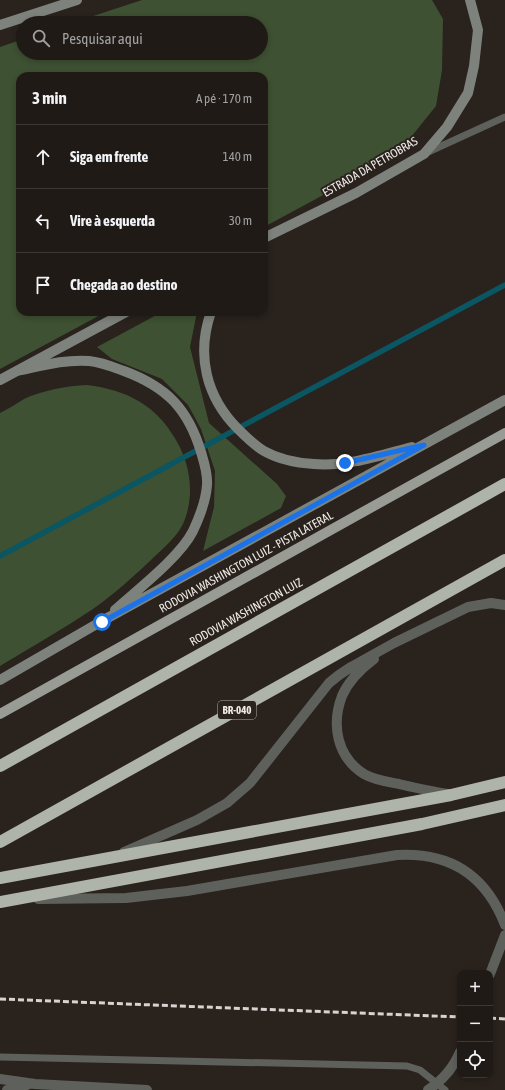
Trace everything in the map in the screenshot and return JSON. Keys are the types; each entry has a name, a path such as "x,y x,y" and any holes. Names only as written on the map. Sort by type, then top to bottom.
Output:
{"highway":[{"name":"RODOVIA WASHINGTON LUIZ","path":"0,766 505,484"},
{"name":"BR-040","path":"0,842 505,560"},
{"path":"0,878 451,795 505,782"},
{"path":"0,902 422,824 505,805"}],"main road":[{"path":"28,16 77,0"},
{"name":"ESTRADA DA PETROBRAS","path":"268,236 356,193 424,154 447,127 468,93 474,66 478,30 470,0"},
{"path":"0,25 16,20"},
{"path":"0,380 119,316"},
{"path":"210,316 205,338 204,361 208,385 218,404 231,422 246,437 264,451 288,460 314,464 345,463 424,445"},
{"path":"17,371 61,362 89,361 112,366 160,388 177,405 189,421 198,441 204,463 207,484 203,508 192,533 178,552 102,622"},
{"name":"RODOVIA WASHINGTON LUIZ - PISTA LATERAL","path":"0,680 102,622 505,400"},
{"name":"RODOVIA WASHINGTON LUIZ - PISTA LATERAL","path":"0,714 505,433"}],"street":[{"path":"112,857 197,820 227,803 250,783 329,683 351,667 394,643 468,607 491,603 505,605"},
{"path":"394,643 370,662 353,679 343,695 337,712 336,731 340,748 350,763 365,775 382,781 451,795"},
{"path":"15,899 126,898 196,890 397,855 426,856 454,864 477,880 494,901 505,925"},
{"path":"492,970 505,935"},
{"path":"428,1090 447,1075 453,1068 457,1059"},
{"path":"0,1079 35,1084 147,1090"},
{"path":"7,1090 35,1084"}],"lane":[{"path":"424,154 505,117"},
{"path":"0,1057 407,1066 420,1070 444,1090"}],"green space":[{"path":"142,0 432,0 443,19 442,70 436,106 403,147 340,186 268,225 268,72 16,72 16,316 99,316 0,369 0,47 16,41 16,60 268,60 268,16 93,16"},
{"path":"155,316 196,316 190,347 209,423 277,484 286,496 281,508 203,551 214,507 215,471 201,429 188,405 162,379 112,359 97,347"},
{"path":"87,385 115,391 139,401 159,417 168,428 181,450 188,470 190,492 187,514 180,529 164,548 115,592 100,604 59,631 0,666 0,413 24,399 39,393 63,387"}],"waterway":[{"path":"0,556 505,285"}],"railway":[{"path":"0,999 457,1017"},
{"path":"493,1018 505,1019"}],"route":[{"path":"102,622 424,445 345,463"}]}
